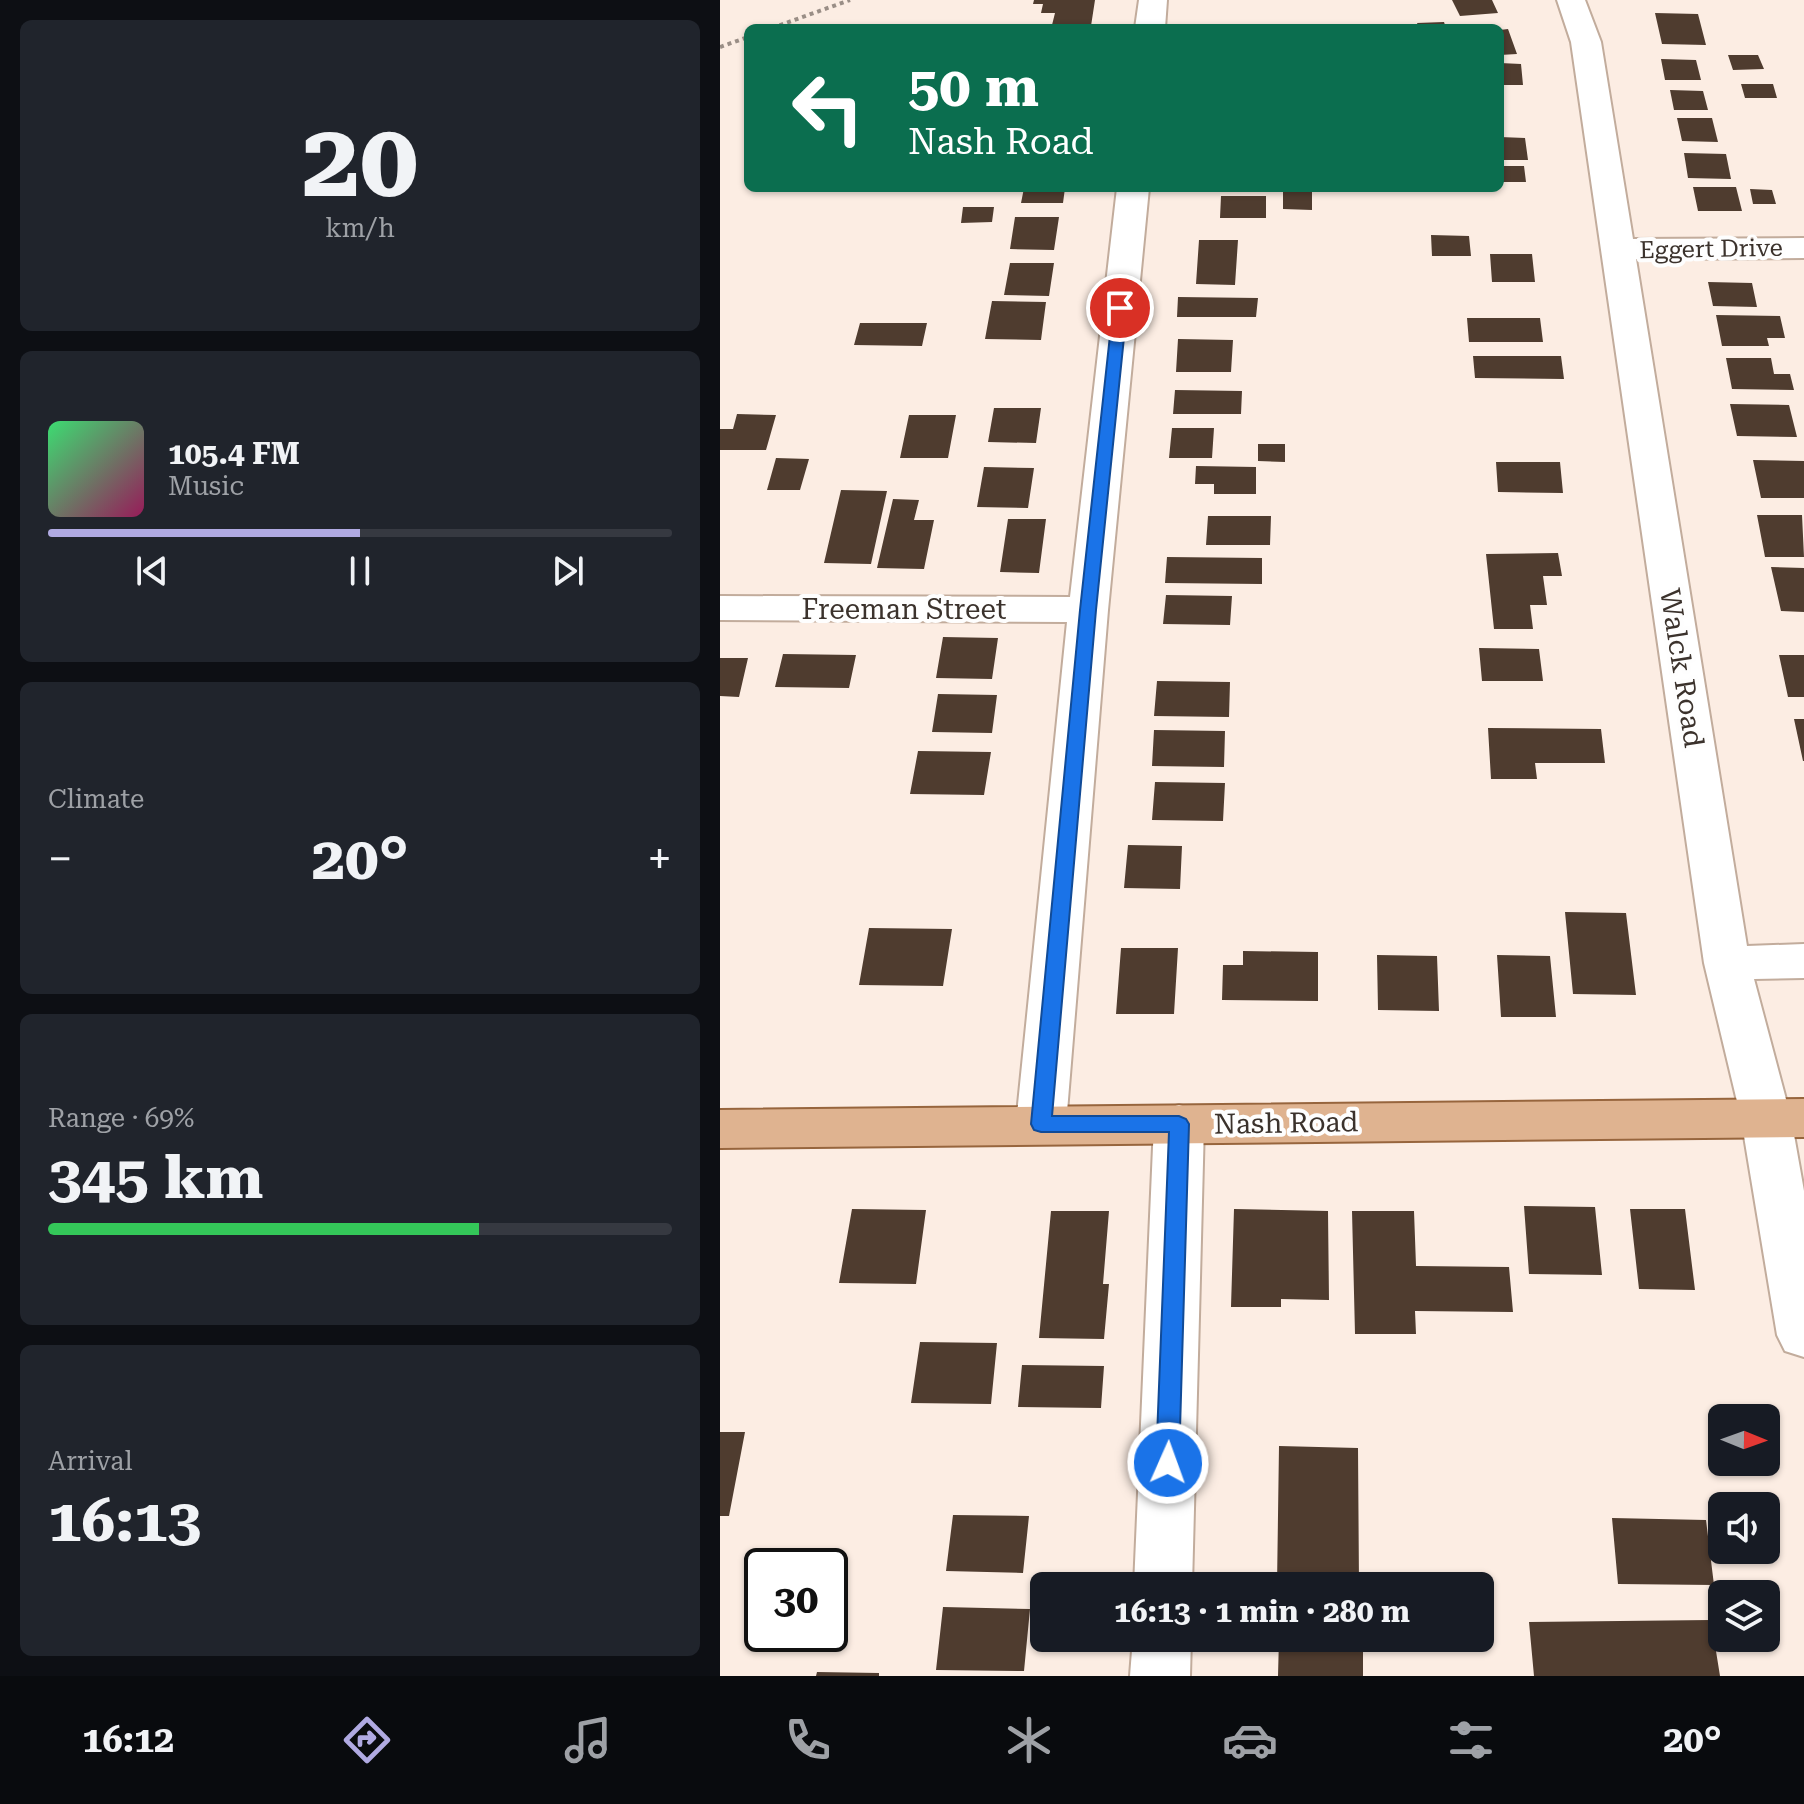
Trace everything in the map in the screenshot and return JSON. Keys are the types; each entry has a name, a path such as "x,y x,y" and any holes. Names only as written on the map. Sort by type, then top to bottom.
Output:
{"main road":[{"name":"Nash Road","path":"720,1129 1785,1118"}],"street":[{"path":"1150,24 1153,0"},
{"name":"Walck Road","path":"1571,0 1586,42 1727,963 1785,1118 1804,1335"},
{"path":"1041,1124 1088,610 1133,192"},
{"name":"Eggert Drive","path":"1619,249 1804,248"},
{"name":"Freeman Street","path":"720,608 1088,610"},
{"path":"1727,963 1804,961"},
{"path":"1163,1572 1179,1124"},
{"path":"1160,1676 1161,1652"}],"path":[{"path":"783,24 850,0"},
{"path":"720,47 744,38"}],"building":[{"path":"1034,0 1095,0 1091,24 1052,24 1055,13 1041,13 1043,4 1033,4"},
{"path":"1452,0 1492,0 1498,13 1460,16"},
{"path":"1655,13 1698,14 1706,45 1662,44"},
{"path":"1444,22 1445,24 1417,24"},
{"path":"1508,29 1517,54 1504,55 1504,30"},
{"path":"1728,55 1758,55 1764,69 1733,70"},
{"path":"1661,59 1696,60 1701,80 1665,80"},
{"path":"1504,63 1521,64 1523,85 1504,85"},
{"path":"1741,84 1773,84 1777,98 1745,98"},
{"path":"1670,90 1703,91 1708,110 1674,110"},
{"path":"1677,118 1712,118 1718,142 1682,141"},
{"path":"1504,137 1525,138 1528,160 1504,160"},
{"path":"1684,153 1726,154 1731,179 1688,178"},
{"path":"1504,166 1524,166 1526,182 1504,182"},
{"path":"1693,187 1736,187 1742,211 1698,211"},
{"path":"1750,189 1772,190 1776,204 1753,204"},
{"path":"1023,192 1064,192 1063,203 1021,203"},
{"path":"1283,192 1312,192 1312,210 1283,209"},
{"path":"1221,196 1266,196 1266,218 1220,218"},
{"path":"963,207 994,207 992,222 961,223"},
{"path":"1015,217 1059,217 1054,250 1010,249"},
{"path":"1431,235 1469,236 1471,256 1432,256"},
{"path":"1199,240 1238,240 1235,285 1196,284"},
{"path":"1490,254 1532,254 1535,282 1492,282"},
{"path":"1010,263 1054,263 1049,296 1004,295"},
{"path":"1708,282 1752,283 1757,307 1713,306"},
{"path":"1178,297 1258,298 1256,317 1177,317"},
{"path":"992,301 1046,302 1041,340 985,339"},
{"path":"1716,315 1780,316 1785,338 1767,338 1769,346 1722,346"},
{"path":"1467,318 1540,318 1543,342 1469,342"},
{"path":"860,323 927,323 922,346 854,345"},
{"path":"1178,339 1233,340 1231,372 1176,372"},
{"path":"1473,356 1561,356 1564,379 1475,378"},
{"path":"1726,358 1771,358 1774,374 1790,374 1794,390 1732,389"},
{"path":"1175,390 1242,391 1241,414 1173,414"},
{"path":"1730,404 1789,405 1797,437 1737,436"},
{"path":"994,408 1041,408 1036,443 988,442"},
{"path":"737,414 776,415 766,450 720,450 720,429 733,429"},
{"path":"909,415 956,415 948,458 900,458"},
{"path":"1172,428 1214,428 1212,458 1169,458"},
{"path":"1258,444 1285,444 1285,462 1258,461"},
{"path":"776,458 809,459 800,490 767,490"},
{"path":"1753,460 1804,461 1804,498 1761,498"},
{"path":"1496,462 1560,462 1563,493 1498,492"},
{"path":"1196,466 1256,467 1256,494 1214,494 1214,484 1195,484"},
{"path":"984,467 1034,468 1028,508 977,507"},
{"path":"841,490 887,491 871,564 824,563"},
{"path":"893,499 919,500 914,520 934,520 924,569 877,568"},
{"path":"1757,515 1802,515 1804,557 1765,557"},
{"path":"1208,516 1271,516 1270,545 1206,545"},
{"path":"1008,519 1046,519 1039,573 1000,572"},
{"path":"1558,553 1562,576 1543,576 1547,605 1530,605 1533,629 1494,629 1486,554"},
{"path":"1167,557 1262,558 1262,584 1165,583"},
{"path":"1771,567 1804,568 1804,612 1781,611"},
{"path":"1166,595 1232,596 1230,625 1163,624"},
{"path":"943,637 998,638 992,679 936,678"},
{"path":"1479,648 1539,649 1543,681 1482,681"},
{"path":"783,654 856,655 849,688 775,687"},
{"path":"1779,655 1804,655 1804,697 1788,697"},
{"path":"720,658 748,658 739,697 720,696"},
{"path":"1157,681 1230,682 1229,717 1154,716"},
{"path":"938,694 997,695 992,733 932,732"},
{"path":"1794,719 1804,719 1804,761 1803,761"},
{"path":"1488,728 1601,729 1605,763 1535,763 1537,779 1491,779"},
{"path":"1154,730 1225,731 1224,767 1152,766"},
{"path":"918,751 991,752 984,795 910,794"},
{"path":"1155,782 1225,783 1223,821 1152,820"},
{"path":"1128,845 1182,846 1180,889 1124,888"},
{"path":"1565,912 1626,913 1636,995 1573,994"},
{"path":"869,928 952,929 943,986 859,985"},
{"path":"1121,948 1178,948 1174,1014 1116,1014"},
{"path":"1243,951 1318,952 1318,1001 1222,1000 1223,965 1243,965"},
{"path":"1377,955 1437,956 1439,1011 1378,1010"},
{"path":"1497,955 1550,956 1556,1017 1501,1017"},
{"path":"1524,1206 1595,1207 1602,1275 1529,1274"},
{"path":"852,1209 926,1210 916,1284 839,1283"},
{"path":"1234,1209 1328,1211 1329,1300 1281,1299 1281,1307 1231,1307"},
{"path":"1630,1209 1685,1209 1695,1290 1639,1289"},
{"path":"1051,1211 1109,1211 1103,1284 1109,1284 1104,1339 1039,1338"},
{"path":"1352,1211 1414,1211 1416,1266 1509,1267 1513,1312 1415,1311 1416,1334 1355,1334"},
{"path":"920,1342 997,1343 991,1404 911,1403"},
{"path":"1022,1365 1104,1366 1101,1408 1018,1407"},
{"path":"720,1432 745,1432 729,1516 720,1516"},
{"path":"1279,1446 1358,1448 1359,1572 1277,1572"},
{"path":"953,1515 1029,1516 1023,1573 946,1571"},
{"path":"1612,1518 1706,1520 1708,1564 1711,1564 1713,1580 1708,1580 1708,1585 1618,1584"},
{"path":"943,1607 1030,1609 1024,1671 936,1670"},
{"path":"1708,1620 1708,1652 1716,1652 1720,1676 1534,1676 1529,1622"},
{"path":"1279,1652 1363,1652 1363,1676 1278,1676"},
{"path":"817,1672 879,1673 879,1676 816,1676"}],"route":[{"path":"1120,308 1088,610 1041,1124 1179,1124 1168,1463"}]}
